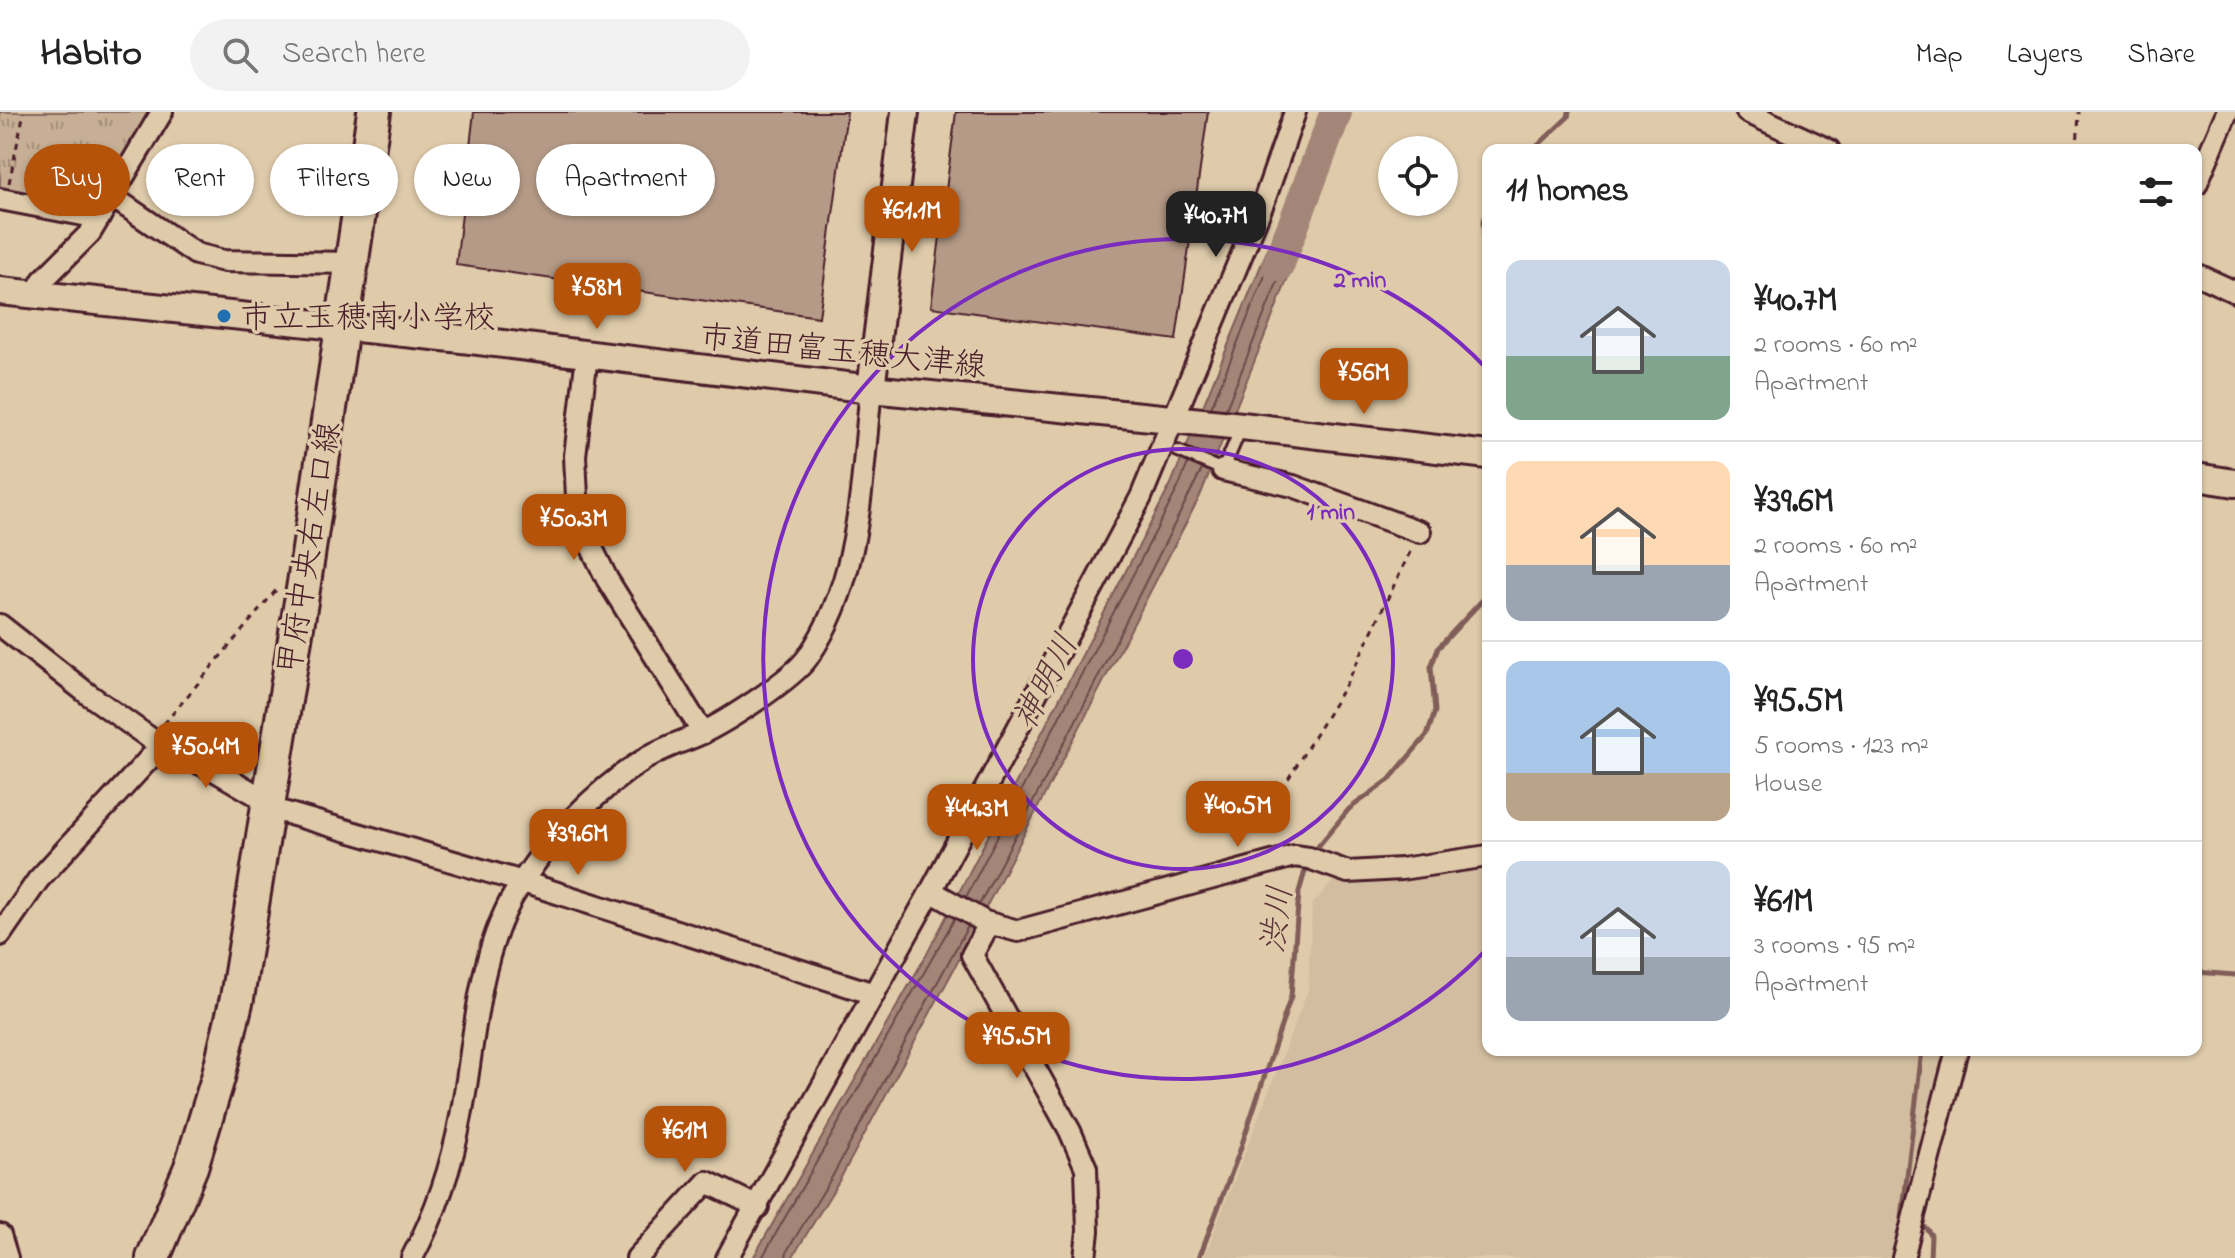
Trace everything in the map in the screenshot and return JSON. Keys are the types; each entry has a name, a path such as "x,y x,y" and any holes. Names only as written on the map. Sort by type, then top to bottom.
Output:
{"main road":[{"name":"甲府中央右左口線","path":"153,1258 191,1167 218,1078 237,998 304,583 374,112"}],"street":[{"path":"130,165 162,112"},
{"path":"412,1258 432,1221 449,1169 461,1116 483,980 496,935 523,882 543,853 613,782 647,757 703,733 784,681 805,661 834,610 854,544 905,112"},
{"path":"727,1258 874,994 936,894 1141,497 1170,448 1295,112"},
{"path":"1747,112 1816,144"},
{"path":"2202,171 2227,112"},
{"path":"2,199 99,218 90,233 43,280 34,296"},
{"path":"130,209 196,254 224,261 352,263"},
{"path":"2202,277 2235,292"},
{"name":"市道田富玉穂大津線","path":"0,291 343,326 871,389 1482,454"},
{"path":"587,355 575,456 577,497 586,536 607,579 703,733"},
{"path":"1219,469 1293,486 1420,532"},
{"path":"2202,478 2235,483"},
{"path":"0,625 156,743 214,770 267,804 874,994"},
{"path":"0,935 38,880 156,743"},
{"path":"936,894 987,923 1018,931 1294,856 1348,872 1401,869 1482,856"},
{"path":"987,923 972,955 1070,1131 1086,1168 1088,1231 1085,1258"},
{"path":"1903,1258 1955,1056"},
{"path":"637,1258 707,1182 758,1207"},
{"path":"0,1235 7,1258"}],"lane":[{"path":"1170,448 1219,469 1239,426"}],"path":[{"path":"2,199 24,112"},
{"path":"2077,144 2079,112"},
{"path":"1282,789 1348,681 1420,532"},
{"path":"156,743 277,589 304,583"}],"shaded area":[{"path":"1482,870 1482,1056 1944,1056 1891,1258 1204,1258 1308,990 1312,905 1334,880 1382,883"}],"green space":[{"path":"0,112 150,112 130,146 24,144 24,195 0,190"}],"water":[{"path":"1278,224 1307,231 1200,496 954,969 839,1181 792,1258 753,1258 928,952 1171,484"}],"building":[{"path":"474,112 847,112 819,317 456,265 462,216 520,216 520,144 470,144"},
{"path":"956,112 1208,112 1176,340 931,307"}],"waterway":[{"name":"神明川","path":"1278,266 1336,112"},
{"name":"渋川","path":"1539,144 1568,117 1569,112"},
{"name":"渋川","path":"1311,855 1349,809 1389,780 1427,735 1435,711 1431,667 1438,648 1482,600"},
{"name":"渋川","path":"1199,1258 1239,1153 1291,996 1299,892 1307,864"},
{"path":"2202,972 2235,975"},
{"path":"1907,1220 1902,1218 1921,1056"},
{"path":"1916,1224 1926,1228 1931,1235 1930,1258"}],"place":[{"name":"市立玉穂南小学校","path":"224,316"}]}
